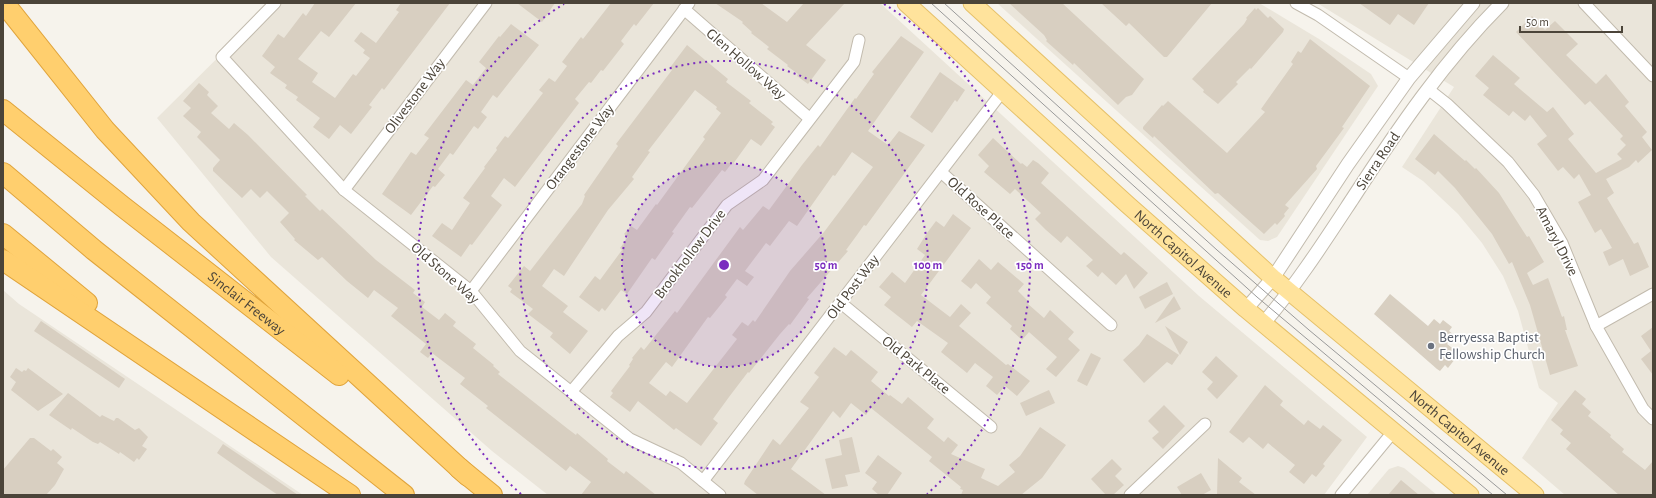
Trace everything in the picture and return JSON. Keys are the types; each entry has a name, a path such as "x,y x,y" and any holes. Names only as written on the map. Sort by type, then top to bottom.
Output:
{"highway":[{"path":"4,3 61,77 105,130 191,222 468,476"},
{"name":"Sinclair Freeway","path":"3,110 122,206 492,495"},
{"path":"3,173 94,250 404,495"},
{"path":"3,234 126,334 269,440"},
{"path":"3,260 350,495"}],"main road":[{"name":"North Capitol Avenue","path":"906,3 1002,92 1263,324 1470,495"},
{"name":"North Capitol Avenue","path":"972,3 1273,278 1291,291 1535,495"}],"street":[{"name":"Old Stone Way","path":"275,3 222,57 344,190 471,291 520,351 630,439 681,463 720,495"},
{"name":"Olivestone Way","path":"344,190 486,3"},
{"path":"1296,3 1324,20 1409,78"},
{"name":"Sierra Road","path":"1246,309 1273,278 1348,164 1409,78 1473,3"},
{"name":"Sierra Road","path":"1263,324 1291,291 1428,89 1502,3"},
{"path":"1584,3 1653,76"},
{"name":"Glen Hollow Way","path":"686,6 809,118"},
{"name":"Orangestone Way","path":"471,291 686,6"},
{"name":"Brookhollow Drive","path":"571,392 618,336 646,312 727,205 763,180 809,118 854,62 859,40"},
{"name":"Amaryl Drive","path":"1428,89 1447,104 1508,162 1534,195 1562,243 1596,326 1643,409 1653,419"},
{"name":"Old Post Way","path":"703,481 1002,92"},
{"name":"Old Rose Place","path":"941,172 1111,325"},
{"path":"1596,326 1653,294"},
{"name":"Old Park Place","path":"841,303 991,427"},
{"path":"1130,495 1205,424"},
{"path":"1341,495 1393,432"}],"shaded area":[{"path":"273,3 880,3 1199,296 1367,437 1324,495 548,495 492,451 271,257 157,118"},
{"path":"997,3 1259,3 1319,39 1371,74 1378,86 1277,237 1268,241 1260,240"},
{"path":"1317,3 1653,3 1653,495 1565,495 1522,458 1558,403 1539,388 1518,311 1503,276 1482,243 1458,214 1423,181 1402,167 1454,87"},
{"path":"3,290 19,304 303,495 3,495"},
{"path":"1398,466 1404,468 1437,495 1367,495 1389,469"}],"building":[{"path":"315,3 356,3 329,37 321,31 298,59 318,73 312,82 335,98 353,74 356,76 370,58 363,53 365,50 354,41 361,32 376,43 399,12 396,10 401,3 450,3 384,90 382,88 369,105 372,107 351,134 340,125 329,139 313,127 320,118 296,100 298,97 285,88 287,85 270,73 275,67 262,56 278,34 284,38 303,13 306,16"},
{"path":"517,3 555,3 542,22"},
{"path":"611,3 654,3 636,26 634,24 621,41 624,44 603,71 601,70 591,83 589,82 575,99 579,103 515,187 504,178 491,196 502,205 472,245 470,244 461,257 432,236 442,223 452,230 470,203 463,198 497,150 496,148 505,136 508,138 543,93 539,90 549,78 555,82 567,66 562,62 581,37 583,39"},
{"path":"715,3 761,3 787,22 804,3 845,3 806,45 826,60 808,84 797,76 798,74 787,66 788,65 767,49 769,47 751,33 752,32 742,23 743,22"},
{"path":"1009,3 1062,3 1144,79 1132,95 1126,97 1118,105 1074,63 1073,65 1046,41 1047,40 1044,35"},
{"path":"1101,3 1212,3 1167,57 1164,57 1129,23 1126,26"},
{"path":"1359,3 1429,3 1414,25 1398,14 1390,25"},
{"path":"1255,8 1256,10 1258,8 1268,18 1270,16 1284,29 1283,32 1251,69 1250,68 1236,82 1238,84 1218,104 1203,92 1204,90 1192,79 1244,24 1247,19 1246,18"},
{"path":"1532,16 1545,30 1555,21 1578,44 1566,55 1596,84 1606,74 1629,102 1625,106 1647,132 1642,137 1652,150 1638,163 1636,160 1629,167 1606,179 1614,193 1607,198 1634,244 1638,242 1649,267 1630,276 1623,259 1609,266 1603,252 1612,248 1601,229 1595,233 1578,202 1591,195 1579,174 1574,179 1563,167 1558,171 1537,144 1547,136 1530,115 1525,121 1513,111 1509,116 1483,95 1489,88 1475,76 1493,55 1520,78 1514,84 1547,112 1553,107 1574,134 1568,139 1596,173 1622,159 1617,154 1626,145 1620,139 1623,136 1590,101 1585,105 1516,32"},
{"path":"511,24 539,45 497,98 493,95 481,112 487,117 478,129 474,126 453,155 450,153 438,169 445,175 435,187 433,186 411,215 382,194 411,152 416,155 429,138 424,135 466,80 473,85 486,68 479,62 499,36 500,37"},
{"path":"901,36 924,52 868,131 888,145 899,131 925,145 866,226 864,225 846,250 848,251 807,298 809,299 790,325 789,324 780,334 729,397 713,419 718,423 701,446 676,428 674,430 638,401 630,412 610,397 613,393 611,391 630,366 629,365 633,359 632,358 641,347 644,350 675,311 677,313 740,227 743,230 763,206 769,210 802,165 818,145 820,147 855,98 856,99 874,74 872,72","holes":["852,152 873,167 824,232 790,271 755,322 753,320 748,326 742,322 732,335 737,339 687,403 670,391 666,396 649,383 666,362 672,367 708,317 710,318 727,297 725,295 737,279 747,286 754,277 745,271 766,243 770,246 789,221 797,226 833,175 835,176"]},
{"path":"1310,39 1370,86 1342,127 1344,128 1316,166 1317,169 1285,205 1289,208 1284,214 1285,216 1277,225 1275,223 1264,234 1218,193 1215,194 1154,136 1153,138 1143,129 1143,127 1162,105 1163,106 1168,101 1227,153 1265,112 1261,109 1293,64 1291,62 1298,51 1301,53"},
{"path":"687,45 728,79 726,82 751,101 749,103 773,122 771,124 775,127 761,146 751,139 733,164 732,163 725,172 722,170 692,208 690,207 672,232 674,233 655,260 652,258 627,294 621,290 605,311 602,308 599,312 579,297 595,276 600,280 622,250 620,248 628,237 624,234 631,226 637,230 705,139 703,137 721,113 716,109 717,107 695,90 648,151 650,152 632,177 634,179 608,210 564,276 554,269 542,286 568,306 563,312 588,331 570,354 550,337 553,333 528,314 533,309 510,292 512,289 508,286 524,266 530,271 582,204 584,195 618,146 616,144 672,70 669,69"},
{"path":"940,72 965,90 957,102 955,100 932,133 910,117"},
{"path":"199,83 209,92 207,95 218,106 211,113 229,129 234,123 248,135 307,195 305,196 320,211 322,209 376,260 415,290 413,293 425,302 422,307 439,320 445,313 456,322 453,326 476,344 473,348 494,365 493,366 500,372 498,374 576,435 577,433 608,459 607,461 624,474 626,471 656,495 581,495 591,482 570,466 566,471 486,408 488,406 460,384 465,378 432,353 428,358 420,352 426,344 391,316 398,308 374,290 368,298 347,281 322,257 318,260 294,240 295,239 280,222 289,213 267,191 260,198 251,189 242,198 213,171 213,168 220,160 197,137 201,132 183,116 191,108 183,101"},
{"path":"1434,134 1465,161 1466,160 1475,169 1476,168 1499,193 1527,237 1529,236 1544,262 1527,273 1533,285 1548,278 1562,317 1564,316 1567,330 1565,330 1578,366 1550,375 1530,305 1512,262 1509,264 1492,234 1455,188 1438,171 1435,175 1415,159"},
{"path":"993,138 1021,164 1022,163 1027,167 1033,160 1038,163 1049,173 1041,183 1121,255 1124,252 1148,273 1134,289 1126,274 1116,285 1102,272 1098,277 1086,266 1093,260 1067,236 1061,243 1035,219 1041,213 1015,189 1010,194 984,172 989,166 978,155"},
{"path":"953,214 971,228 921,295 950,317 961,304 971,313 959,326 1006,365 1008,364 1030,381 1017,396 1005,386 997,395 986,386 993,377 975,363 967,373 941,352 948,343 917,321 912,327 884,305 891,297 879,287 892,272 905,283 925,255 917,249 927,233 936,221 944,227"},
{"path":"979,259 991,270 998,262 1024,284 1018,291 1029,302 1028,304 1044,318 1050,310 1074,332 1068,339 1080,350 1056,377 1046,369 1057,357 1029,332 1022,340 1010,329 1012,326 986,303 991,297 976,283 971,289 961,281"},
{"path":"1167,282 1173,294 1145,309 1139,297"},
{"path":"1390,294 1428,326 1434,319 1440,324 1443,320 1452,327 1449,331 1454,335 1447,344 1456,351 1452,357 1455,359 1448,368 1445,365 1440,371 1437,369 1374,314"},
{"path":"1174,296 1181,309 1155,323"},
{"path":"41,321 125,379 119,388 34,331"},
{"path":"1165,326 1188,342 1180,355"},
{"path":"1653,327 1653,375 1641,359 1651,351 1641,336"},
{"path":"1147,334 1179,355 1172,365 1167,362 1144,383 1123,360 1139,345"},
{"path":"834,347 846,356 851,350 878,372 871,381 889,396 890,395 902,404 908,397 920,407 934,419 927,428 944,442 948,437 958,445 951,454 985,469 981,478 998,486 1015,472 1009,465 1020,456 1040,427 1066,445 1042,478 1021,495 961,495 963,490 960,489 961,487 929,461 932,457 871,408 866,415 851,403 840,418 833,411 791,469 826,495 758,495 744,484 745,481 773,439 780,445 809,408 800,402 819,377 814,373"},
{"path":"1091,353 1101,358 1087,386 1077,381"},
{"path":"1216,356 1238,376 1217,399 1207,389 1213,382 1202,372"},
{"path":"16,368 22,372 24,370 26,371 28,368 63,394 38,411 11,390 16,382 10,377"},
{"path":"1265,385 1283,401 1280,405 1304,425 1308,420 1320,429 1323,425 1342,440 1323,464 1325,466 1316,477 1312,474 1304,484 1289,472 1295,465 1268,443 1263,449 1249,437 1243,443 1229,432"},
{"path":"1049,390 1055,403 1026,416 1020,403"},
{"path":"1575,390 1586,399 1582,404 1591,412 1588,416 1611,435 1610,437 1624,449 1622,452 1645,470 1653,461 1653,495 1619,495 1566,449 1571,443 1560,434 1563,430 1551,420"},
{"path":"68,393 100,417 102,415 114,421 118,418 135,430 139,428 148,437 142,446 147,449 139,460 137,458 134,462 120,452 119,454 100,442 98,444 93,442 72,428 71,430 49,415"},
{"path":"1164,405 1185,426 1163,449 1152,438 1159,432 1148,421"},
{"path":"852,437 860,472 845,475 848,486 832,489 825,459 842,455 839,440"},
{"path":"30,438 34,438 51,451 53,449 62,457 57,463 64,469 55,485 46,495 3,495 3,470"},
{"path":"223,444 298,495 278,495 254,479 217,453"},
{"path":"878,455 902,473 887,495 879,495 872,489 877,482 865,473"},
{"path":"1218,458 1242,478 1239,482 1256,495 1217,495"},
{"path":"1112,459 1122,469 1115,476 1124,485 1113,495 1106,495 1091,479"},
{"path":"1201,473 1211,490 1202,495 1182,495 1177,487"},
{"path":"1401,480 1419,495 1388,495"}],"tram line":[{"path":"931,3 1257,297 1493,495"},
{"path":"944,3 1217,250 1309,330 1507,495"}],"place":[{"name":"Berryessa Baptist Fellowship Church","path":"1431,346"}]}
